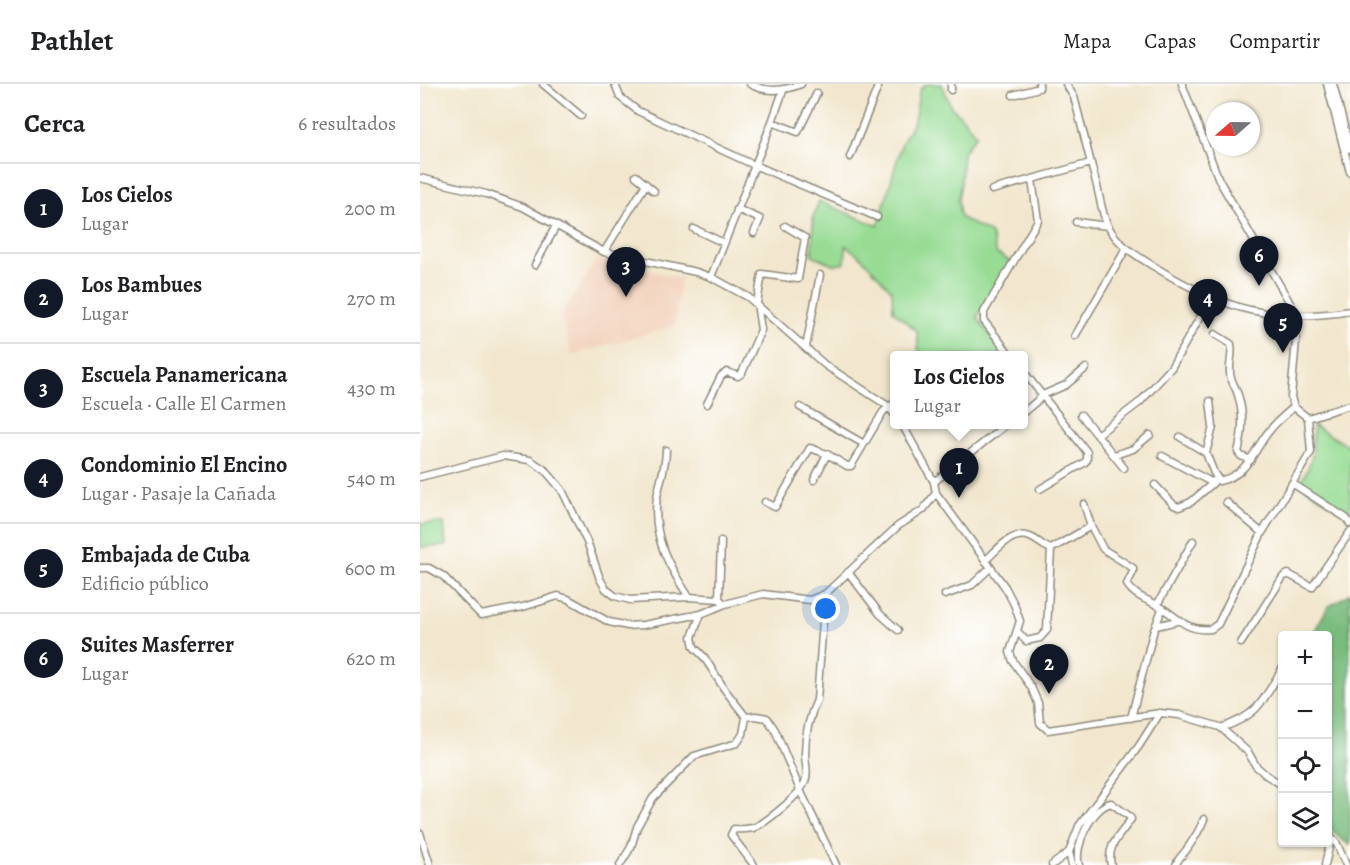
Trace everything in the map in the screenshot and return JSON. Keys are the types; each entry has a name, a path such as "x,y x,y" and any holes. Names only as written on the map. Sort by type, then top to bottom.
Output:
{"street":[{"path":"543,84 581,116"},
{"path":"615,84 620,97 638,111 754,165 877,217"},
{"path":"753,85 783,91 801,84"},
{"path":"850,157 879,84"},
{"path":"1013,95 1040,88 1039,84"},
{"path":"1066,84 1074,98 1108,226 1126,249 1211,298 1241,309 1298,317 1350,311"},
{"path":"1084,504 1091,526 1103,549 1133,568 1127,584 1130,590 1160,607 1177,621 1203,630 1211,629 1218,624 1262,533 1311,452 1308,418 1294,407 1292,397 1298,317 1219,180 1182,84"},
{"path":"1327,84 1350,172"},
{"path":"1333,84 1350,149"},
{"path":"711,277 783,91"},
{"path":"772,122 798,132 817,93"},
{"path":"992,190 1090,163"},
{"path":"636,176 654,190"},
{"path":"420,178 486,194 523,207 604,252 711,277 757,303 825,365 890,403"},
{"path":"1007,351 984,321 984,312 1038,220 1032,180"},
{"path":"604,252 646,184"},
{"path":"737,209 760,219 754,233"},
{"path":"1076,222 1108,226"},
{"path":"535,265 556,226"},
{"path":"707,404 721,376 726,372 738,376 742,373 761,330 757,303 762,274 798,279 805,238 784,226"},
{"path":"694,229 724,243"},
{"path":"1075,336 1126,249"},
{"path":"806,347 820,275"},
{"path":"1097,435 1140,402 1171,368 1211,298"},
{"path":"1215,334 1231,344 1233,356 1230,375 1238,394 1242,414 1242,440 1238,452 1241,456 1251,460"},
{"path":"1028,408 1043,396 1066,385 1086,368"},
{"path":"1028,378 1087,452 1088,460 1040,489"},
{"path":"1210,401 1213,427 1206,453 1215,480"},
{"path":"765,502 775,507 810,448 827,453 847,466 851,466 890,405"},
{"path":"1308,418 1350,405"},
{"path":"800,407 864,444"},
{"path":"1162,456 1215,480 1231,478 1251,460 1272,427 1294,407"},
{"path":"1342,409 1350,413"},
{"path":"1081,415 1125,468"},
{"path":"905,429 934,482 936,493 1005,588 1014,604 1020,621 1011,652 1013,661 1031,687 1038,703 1040,723 1048,730 1160,713 1179,715 1221,728 1248,752 1256,766 1278,782"},
{"path":"934,482 1001,429"},
{"path":"1114,455 1133,448 1150,435"},
{"path":"1180,437 1206,453"},
{"path":"666,450 657,497 660,540 662,551 688,597"},
{"path":"814,480 827,453"},
{"path":"420,477 503,456 530,460 545,470 562,490 588,544 606,590 615,596 630,600 688,597 722,601 763,594 810,600 825,594 898,526 923,510 936,493"},
{"path":"1155,485 1174,505 1179,507 1191,502 1215,480"},
{"path":"1292,483 1346,518 1350,524"},
{"path":"1226,502 1262,533"},
{"path":"985,561 1005,542 1019,535 1031,537 1044,547 1051,549 1091,526"},
{"path":"1241,643 1283,577 1288,574 1312,587 1350,532"},
{"path":"721,541 722,601"},
{"path":"1131,718 1160,607 1192,541"},
{"path":"1018,632 1026,641 1040,638 1047,630 1051,549"},
{"path":"420,568 429,568 443,576 481,615 523,607 558,596 568,599 609,622 628,626 700,614 722,601"},
{"path":"945,595 972,585 990,568"},
{"path":"848,572 880,614 898,630"},
{"path":"754,865 733,839 733,830 752,828 759,824 800,790 808,771 805,756 806,737 810,715 817,700 825,594"},
{"path":"620,865 653,798 694,756 737,743 743,734 746,717 704,657 694,647 692,637 700,614"},
{"path":"1156,626 1177,621"},
{"path":"1221,728 1244,719 1255,710 1278,675"},
{"path":"1072,865 1069,852 1078,826 1139,746 1160,713"},
{"path":"746,717 767,718 775,730 800,790 836,865"},
{"path":"1079,865 1076,856 1086,827 1107,804 1112,804 1130,818 1130,821 1113,841 1109,855 1111,865"},
{"path":"1176,865 1200,831 1204,819"},
{"path":"1078,826 1086,827"},
{"path":"420,833 430,865"},
{"path":"1332,839 1337,844 1346,865"},
{"path":"1325,865 1330,847"},
{"path":"1052,865 1069,852"}],"shaded area":[{"path":"597,259 681,278 675,326 572,355 561,315"}],"green space":[{"path":"927,84 942,84 951,107 976,135 963,152 958,199 960,217 991,234 996,253 1013,263 977,317 1000,351 919,351 917,331 893,311 892,291 861,257 846,246 845,263 834,265 812,255 813,217 819,201 878,226 902,143 914,121 920,89"},
{"path":"1313,425 1350,447 1350,517 1300,484 1312,456"},
{"path":"444,523 446,546 420,547 420,524"},
{"path":"1350,593 1350,845 1332,830 1332,631 1314,631 1328,607"}],"place":[{"name":"Suites Masferrer","path":"1259,286"},
{"name":"Escuela Panamericana","path":"626,297"},
{"name":"Condominio El Encino","path":"1208,329"},
{"name":"Embajada de Cuba","path":"1283,353"},
{"name":"Los Cielos","path":"959,498"},
{"name":"Los Bambues","path":"1049,694"}]}
